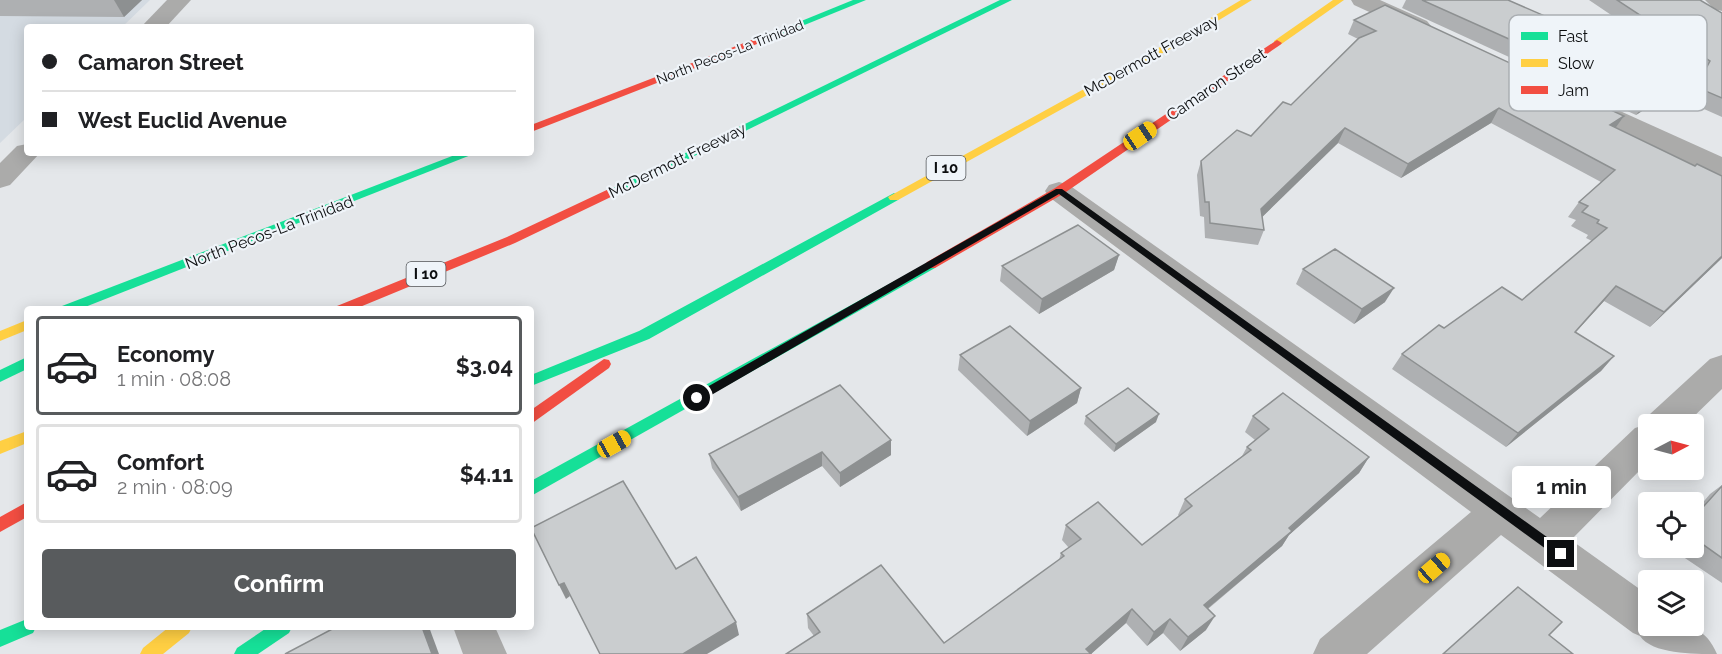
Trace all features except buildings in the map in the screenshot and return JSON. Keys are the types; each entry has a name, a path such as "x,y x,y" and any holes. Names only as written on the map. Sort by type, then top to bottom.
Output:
{"main road":[{"name":"North Pecos-La Trinidad","path":"534,128 861,0"},
{"name":"McDermott Freeway","path":"349,306 511,240 1007,0"},
{"name":"McDermott Freeway","path":"644,334 1185,37 1247,0"},
{"name":"Camaron Street","path":"534,487 916,274 1059,191 1339,0"},
{"name":"North Pecos-La Trinidad","path":"76,306 462,156"},
{"path":"185,278 332,208"},
{"path":"407,297 511,240"},
{"path":"0,336 24,326"},
{"path":"534,416 644,334"},
{"name":"I 10","path":"534,380 644,334"},
{"path":"0,377 24,364"},
{"path":"0,448 24,438"},
{"path":"0,525 24,511"},
{"path":"0,639 24,628"},
{"path":"149,654 179,630"},
{"path":"243,654 279,630"}],"street":[{"path":"156,24 180,0"},
{"path":"1362,0 1442,37"},
{"path":"1716,0 1722,4"},
{"path":"1600,111 1722,168"},
{"path":"0,179 24,155"},
{"path":"1059,191 1638,612"},
{"path":"1674,414 1722,368"},
{"path":"1543,541 1638,449"},
{"path":"1335,654 1500,511"},
{"path":"475,630 485,654"},
{"path":"1671,636 1695,654"}],"shaded area":[{"path":"0,0 150,0 125,24 24,24 24,120 0,143"}],"traffic: fast":[{"path":"767,37 861,0"},
{"path":"611,192 1007,0"},
{"path":"75,306 462,156"},
{"path":"534,380 644,335 894,197"},
{"path":"534,487 931,265"},
{"path":"0,377 24,364"},
{"path":"0,639 24,628"},
{"path":"243,654 279,630"}],"traffic: slow":[{"path":"894,197 1185,37 1247,0"},
{"path":"1277,43 1339,0"},
{"path":"0,336 24,326"},
{"path":"0,448 24,438"},
{"path":"149,654 179,630"}],"traffic: jam":[{"path":"534,128 767,37"},
{"path":"931,265 1059,191 1277,43"},
{"path":"349,306 511,240 611,192"},
{"path":"534,416 604,364"},
{"path":"0,525 24,511"}],"route":[{"path":"697,398 1059,191 1561,554"}]}
